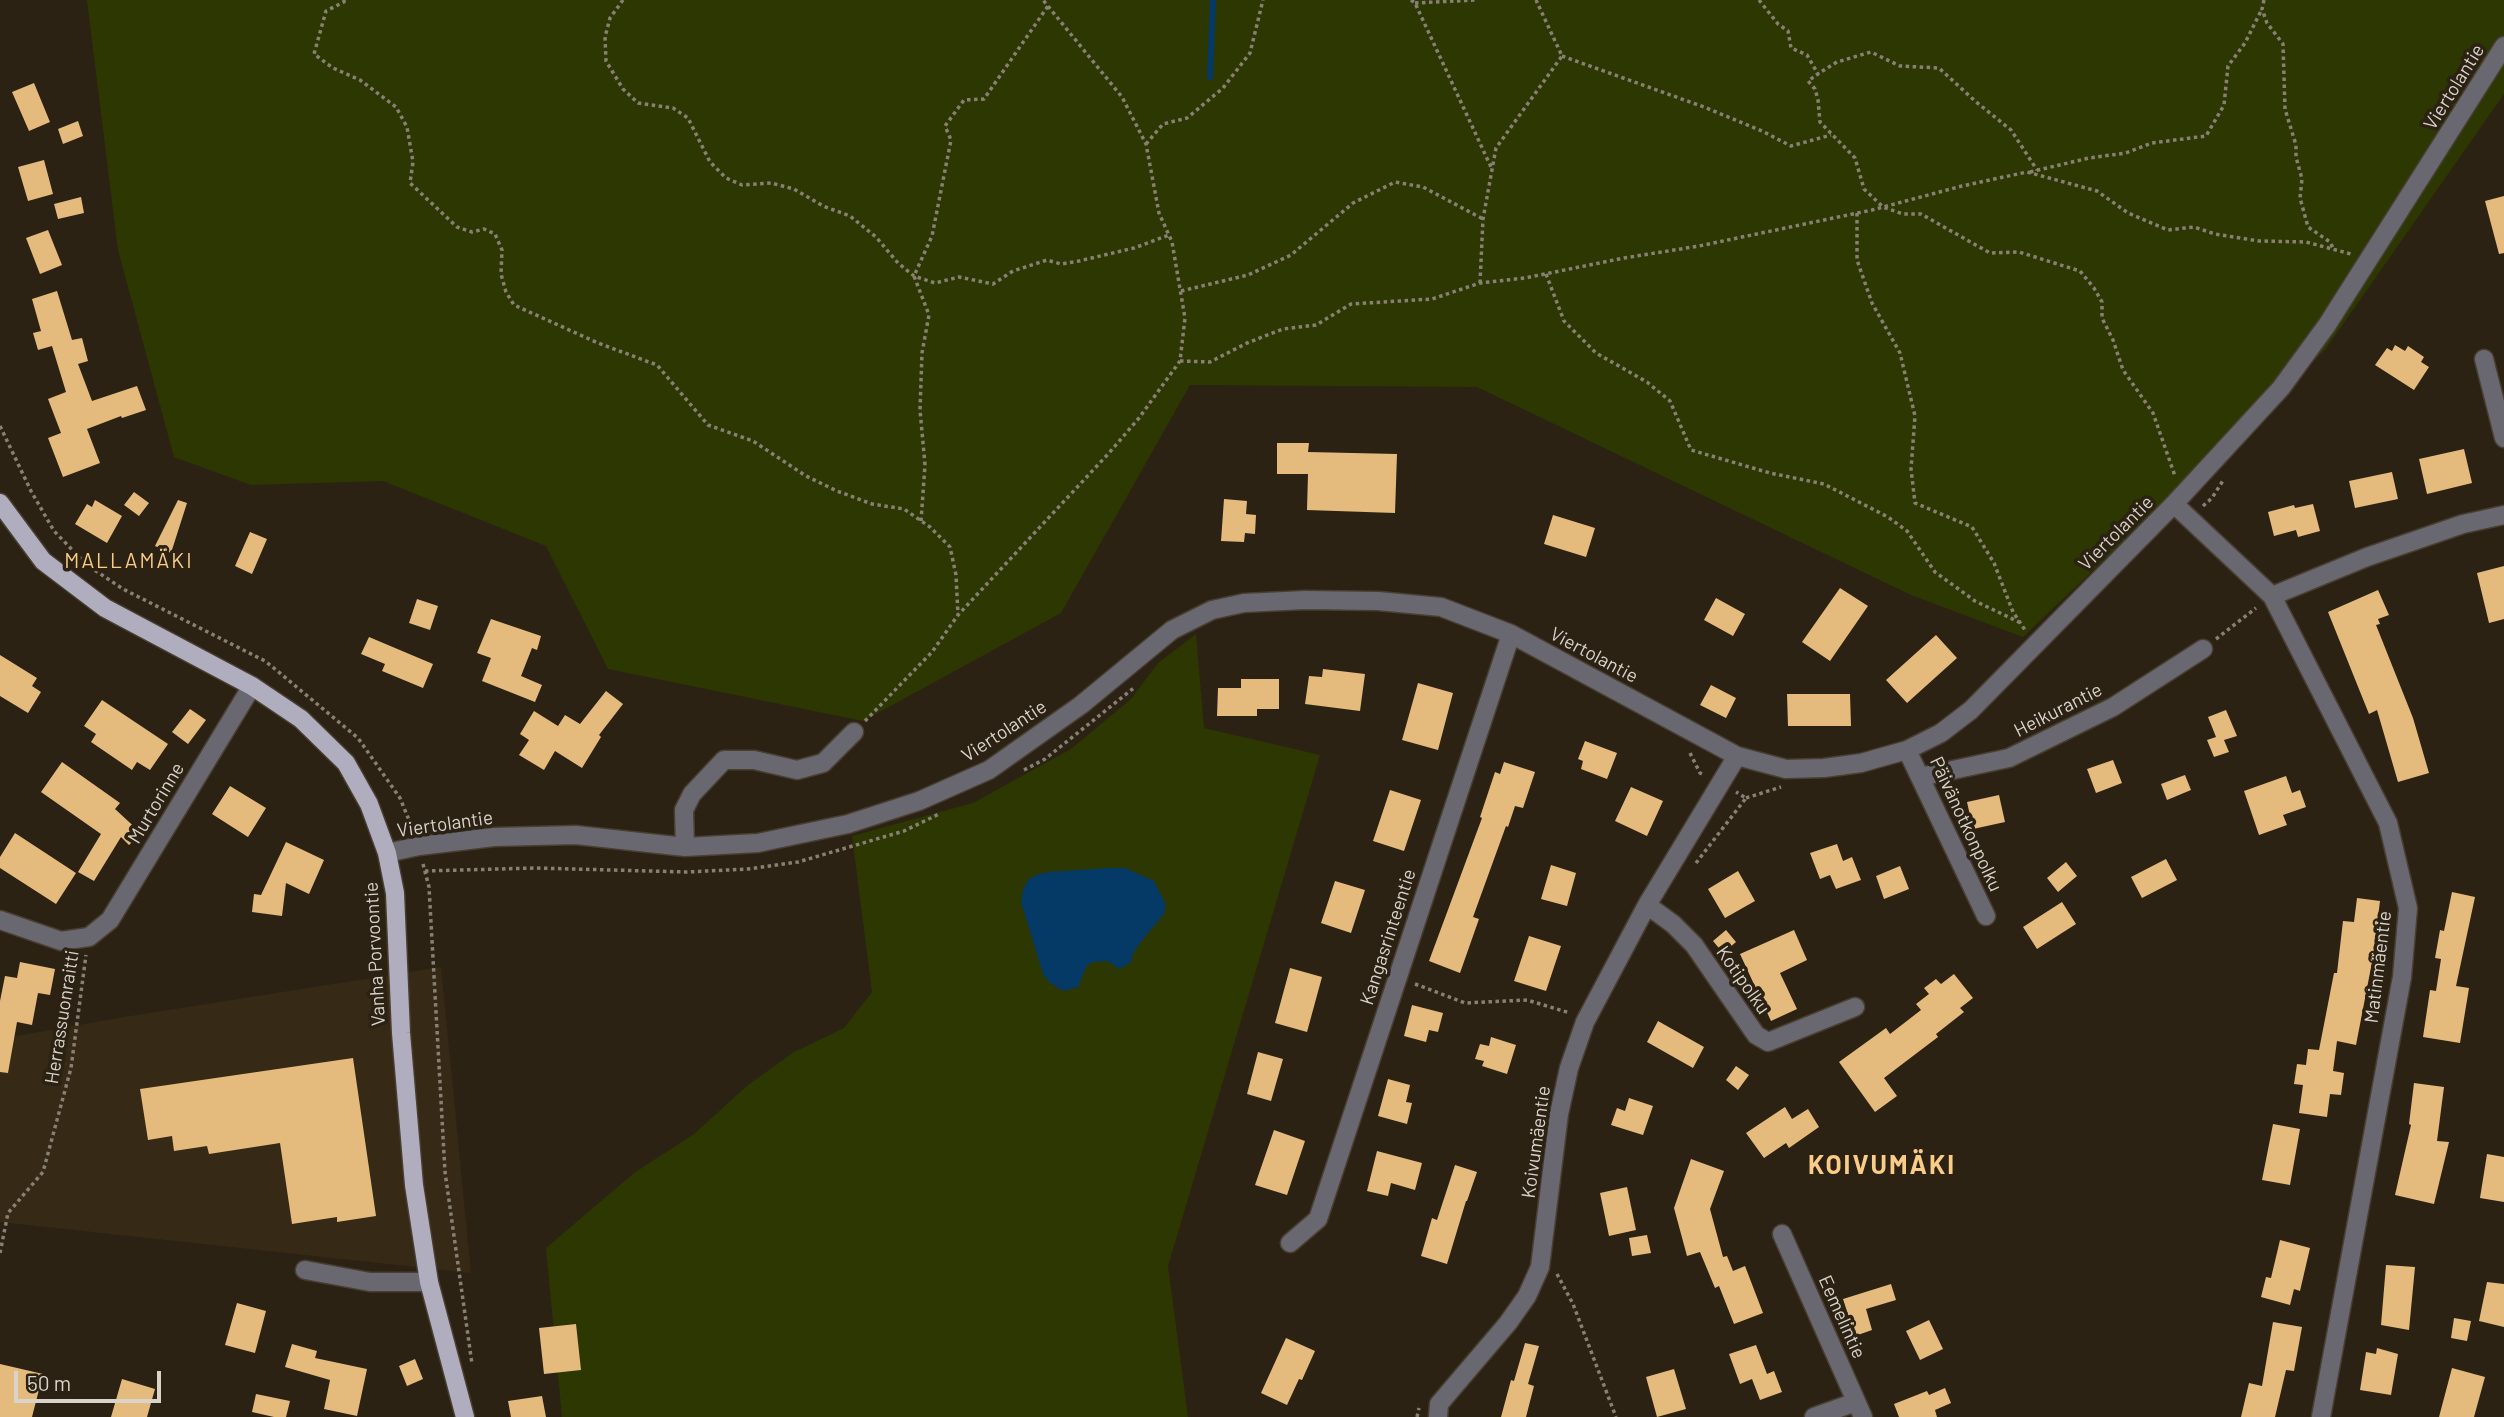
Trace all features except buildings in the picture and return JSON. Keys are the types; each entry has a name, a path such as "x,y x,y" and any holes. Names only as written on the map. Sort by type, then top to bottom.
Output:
{"main road":[{"name":"Vanha Porvoontie","path":"0,503 43,561 105,608 252,685 301,719 346,763 369,804 387,853 395,893 401,1032 414,1185 429,1282 465,1417"}],"street":[{"name":"Viertolantie","path":"387,853 419,846 494,838 576,835 685,847 758,843 848,824 919,801 989,770 1081,705 1172,630 1212,610 1244,603 1378,601 1441,607 1511,634 1737,756 1786,769 1825,768 1861,763 1907,750 1941,733 1971,710 2179,499 2281,388 2327,325 2504,46"},
{"path":"2484,359 2504,438"},
{"name":"Matinmäentie","path":"2179,499 2272,596 2388,823 2408,908 2402,976 2321,1417"},
{"path":"2272,596 2367,557 2463,524 2504,515"},
{"name":"Kangasrinteentie","path":"1290,1242 1318,1219 1511,634"},
{"name":"Heikurantie","path":"1920,777 2009,758 2113,707 2203,649"},
{"name":"Murtorinne","path":"89,936 110,920 252,685"},
{"path":"685,847 684,810 692,794 724,760 754,760 797,769 823,763 853,732"},
{"name":"Päivänotkonpolku","path":"1907,750 1986,916"},
{"name":"Koivumäentie","path":"1438,1417 1440,1404 1527,1296 1540,1267 1559,1114 1569,1068 1586,1022 1647,905 1737,756"},
{"name":"Kotipolku","path":"1647,905 1673,924 1694,945 1756,1035 1768,1042 1855,1007"},
{"path":"0,920 61,941 89,936"},
{"name":"Eemelintie","path":"1782,1234 1859,1409"},
{"path":"305,1270 370,1282 429,1282"},
{"path":"1814,1417 1859,1409"}],"path":[{"path":"344,0 327,11 314,54 333,68 360,80 396,107 407,127 412,162 410,183 457,227 472,232 484,229 495,233 502,250 501,274 506,292 514,304 560,327 657,365 708,425 753,441 806,476 837,491 872,504 904,509 921,520 950,547 956,575 958,615"},
{"path":"623,0 610,18 606,37 606,61 623,89 638,103 673,108 688,118 710,162 726,178 742,185 771,183 793,189 823,206 850,216 876,237 898,263 914,276 935,282 960,277 993,284 1013,271 1047,260 1061,264 1079,261 1134,248 1169,235"},
{"path":"853,732 932,652 958,615 1109,453 1181,361 1185,318 1172,242 1159,213 1146,145 1122,97 1043,0"},
{"path":"1146,145 1163,124 1186,118 1223,88 1250,53 1263,0"},
{"path":"1475,0 1413,1 1492,169"},
{"path":"1536,0 1562,56 1704,107 1791,146 1831,135"},
{"path":"1759,0 1778,24 1788,31 1791,48 1807,55 1818,74"},
{"path":"1181,361 1210,362 1283,329 1316,325 1351,304 1432,299 1480,283 1546,274 1699,246 1883,207 2088,158 2126,153 2152,143 2206,136 2224,105 2228,66 2245,43 2264,0"},
{"path":"921,520 925,465 920,410 922,353 929,315 914,276 932,236 951,140 945,126 964,100 984,99 1048,6"},
{"path":"2262,9 2267,23 2283,44 2285,109 2296,145 2302,179 2301,198 2308,227 2330,242 2334,249"},
{"path":"2037,170 2011,130 1975,102 1939,68 1900,66 1871,52 1837,62 1808,81 1815,89 1820,122 1855,158 1864,189 1883,207 1903,214 1921,214 1990,253 2019,252 2080,271 2102,302 2102,318 2123,370 2153,413 2172,468 2179,499"},
{"path":"1480,283 1483,219 1496,148 1562,56"},
{"path":"2027,172 2097,191 2127,213 2168,230 2194,226 2215,234 2259,241 2306,242 2350,254 2364,265"},
{"path":"1180,291 1248,275 1291,255 1353,203 1395,182 1423,187 1483,219"},
{"path":"1857,212 1857,260 1872,303 1900,353 1915,416 1911,469 1915,503 1972,527 1994,563 2013,612 2035,645"},
{"path":"1546,274 1564,321 1596,353 1647,382 1670,401 1691,450 1770,473 1824,484 1908,531 1935,572 1975,601 2021,623"},
{"path":"0,426 31,491 54,531 87,565 123,589 265,661 358,737 400,798 419,846 429,887 445,1172 472,1366"},
{"path":"2203,649 2272,596"},
{"path":"1024,770 1076,735 1142,680"},
{"path":"1685,749 1693,756 1700,773 1746,798 1693,868"},
{"path":"425,871 535,868 687,872 748,869 798,862 904,831 948,810"},
{"name":"Herrassuonraitti","path":"0,1253 8,1213 43,1172 71,1068 89,936"},
{"path":"1397,977 1465,1003 1527,1000 1569,1013 1586,1022"},
{"path":"1540,1267 1555,1271 1573,1304 1616,1417"},
{"path":"1417,1417 1421,1403"}],"shaded area":[{"path":"441,967 471,1273 0,1222 0,1039"}],"green space":[{"path":"87,0 2504,0 2504,94 2325,350 2023,637 1911,595 1477,387 1190,385 1061,613 863,721 608,669 546,546 383,481 251,485 174,457 118,250"},
{"path":"1196,634 1204,728 1320,755 1168,1266 1188,1417 562,1417 546,1248 634,1173 694,1134 748,1085 794,1052 844,1028 872,992 852,836 973,803 1071,749 1131,699 1158,663"}],"water":[{"path":"1125,868 1154,881 1166,905 1164,914 1142,940 1130,963 1119,969 1108,961 1093,962 1086,967 1078,987 1064,991 1050,983 1043,974 1021,902 1023,890 1028,880 1036,875"}],"waterway":[{"path":"1210,77 1213,0"}],"district":[{"name":"MALLAMÄKI","path":"129,561"},
{"name":"KOIVUMÄKI","path":"1882,1165"}]}
